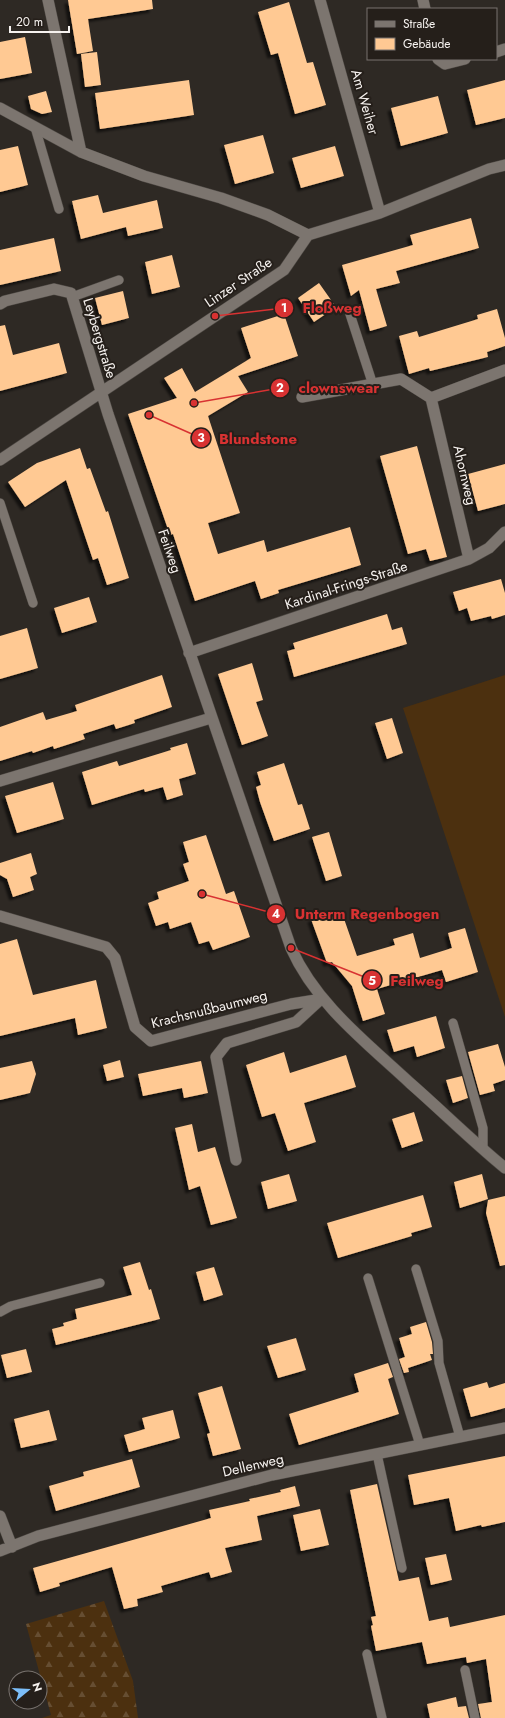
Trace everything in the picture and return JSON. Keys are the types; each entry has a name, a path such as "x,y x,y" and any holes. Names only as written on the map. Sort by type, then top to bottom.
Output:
{"street":[{"path":"48,0 81,152"},
{"name":"Am Weiher","path":"320,0 380,213"},
{"path":"441,61 453,60"},
{"path":"0,108 81,152 144,176 221,198 268,215 308,235 380,213 489,169 505,165"},
{"name":"Linzer Straße","path":"0,460 101,394 284,270 308,235"},
{"name":"Leybergstraße","path":"0,304 5,301 54,289 71,293 101,394"},
{"path":"302,397 401,379 431,398 505,370"},
{"name":"Feilweg","path":"101,394 291,948 300,969 322,999"},
{"name":"Ahornweg","path":"431,398 469,560"},
{"name":"Kardinal-Frings-Straße","path":"189,652 469,560 489,548 505,532"},
{"path":"0,781 211,718"},
{"name":"Krachsnußbaumweg","path":"0,916 106,947 115,958 135,1027 151,1041 291,1004 322,999"},
{"path":"236,1160 216,1057 227,1043 296,1022 322,999 349,1027 505,1168"},
{"name":"Dellenweg","path":"0,1551 38,1536 272,1475 505,1428"},
{"path":"0,1516 12,1547"}],"lane":[{"path":"35,127 59,209"},
{"path":"72,298 119,280"},
{"path":"349,311 373,385"},
{"path":"0,503 33,603"},
{"path":"453,1023 483,1128 483,1149"},
{"path":"416,1269 438,1341 439,1363 460,1437"},
{"path":"368,1278 420,1445"},
{"path":"0,1312 11,1306 100,1283"},
{"path":"377,1454 402,1568"},
{"path":"367,1654 382,1718"},
{"path":"465,1670 475,1718"}],"green space":[{"path":"505,675 505,1017 403,708"},
{"path":"104,1601 133,1681 138,1718 42,1718 51,1715 48,1704 48,1670 39,1670 26,1624"}],"building":[{"path":"68,0 152,0 153,9 88,19 93,51 77,54"},
{"path":"289,2 307,63 313,62 326,105 295,114 278,53 271,55 258,12"},
{"path":"25,37 32,73 0,79 0,42"},
{"path":"97,52 101,85 85,87 81,54"},
{"path":"189,80 194,115 100,129 95,93"},
{"path":"505,80 505,118 476,125 467,90"},
{"path":"46,91 52,112 42,114 31,109 28,96"},
{"path":"438,96 448,133 401,146 391,108"},
{"path":"263,135 274,173 235,184 224,145"},
{"path":"18,146 28,185 0,192 0,150"},
{"path":"335,146 344,176 301,188 292,158"},
{"path":"98,195 103,213 157,200 163,228 128,236 126,227 81,239 72,201"},
{"path":"471,218 479,248 396,271 400,283 376,289 387,326 370,331 359,290 351,296 342,265 413,245 410,235"},
{"path":"54,238 61,271 0,285 0,250"},
{"path":"172,255 180,287 152,294 145,262"},
{"path":"319,283 336,307 314,322 298,298"},
{"path":"123,291 129,318 102,325 95,298"},
{"path":"497,309 505,338 505,346 487,352 488,357 430,371 429,368 409,374 399,336 417,331 419,337 478,319 477,315"},
{"path":"284,314 298,356 238,376 248,392 208,416 240,513 208,523 218,554 264,540 267,552 350,527 361,565 278,590 279,593 261,599 255,581 195,601 173,534 170,535 128,414 177,398 164,378 182,368 195,392 251,358 241,328"},
{"path":"5,325 13,355 59,343 67,373 0,391 0,326"},
{"path":"417,446 447,557 430,561 426,549 408,554 380,456"},
{"path":"80,448 87,469 90,468 106,512 108,511 129,578 107,585 98,558 93,560 66,480 25,507 8,482 37,463"},
{"path":"505,464 505,504 478,511 468,474"},
{"path":"501,579 505,593 505,615 492,619 491,616 471,621 467,608 459,611 453,592"},
{"path":"89,597 97,622 62,633 54,608"},
{"path":"387,614 392,630 402,627 407,644 294,677 287,651 295,649 293,643"},
{"path":"27,628 38,668 0,679 0,636"},
{"path":"252,663 263,700 256,702 268,736 242,745 218,674"},
{"path":"162,675 172,707 134,720 135,723 116,729 114,724 83,734 85,739 54,749 53,746 33,753 32,751 0,761 0,727 43,712 46,720 77,711 75,705"},
{"path":"392,718 403,753 387,759 375,723"},
{"path":"187,743 196,774 179,779 183,795 167,800 163,787 145,792 144,789 92,805 82,772 117,761 119,766 171,750 170,748"},
{"path":"284,763 298,805 302,804 310,829 274,841 256,787 261,785 257,772"},
{"path":"53,782 64,819 17,833 5,796"},
{"path":"329,832 342,876 326,881 312,837"},
{"path":"206,835 226,894 234,891 250,937 213,950 209,941 199,944 191,922 170,929 168,922 156,926 148,903 159,899 157,892 189,881 183,864 189,862 183,842"},
{"path":"31,853 37,874 30,877 34,890 13,897 7,879 0,875 0,863"},
{"path":"329,912 330,917 342,913 357,956 395,945 393,939 413,933 420,958 452,948 448,933 465,928 478,972 446,982 442,970 377,989 385,1014 363,1021 352,986 332,962 327,963 311,919"},
{"path":"17,939 33,995 96,980 107,1028 78,1035 75,1018 0,1036 0,944"},
{"path":"436,1016 445,1048 417,1057 414,1046 394,1052 387,1030"},
{"path":"498,1044 505,1067 505,1080 493,1084 495,1091 480,1095 468,1052"},
{"path":"284,1052 290,1073 346,1055 356,1087 304,1103 316,1142 288,1151 275,1113 262,1117 246,1065"},
{"path":"120,1060 124,1077 107,1081 103,1065"},
{"path":"32,1061 36,1074 30,1093 0,1100 0,1068"},
{"path":"201,1061 208,1093 184,1098 182,1088 143,1096 138,1074"},
{"path":"462,1076 468,1098 453,1103 446,1080"},
{"path":"414,1112 423,1141 402,1148 392,1119"},
{"path":"192,1124 198,1152 215,1147 237,1218 211,1225 200,1186 189,1190 175,1128"},
{"path":"289,1174 297,1201 268,1209 261,1182"},
{"path":"482,1174 488,1199 460,1208 454,1182"},
{"path":"423,1195 432,1227 411,1233 412,1236 338,1258 327,1223"},
{"path":"505,1196 505,1265 500,1266 486,1213 488,1200"},
{"path":"140,1262 149,1290 151,1289 160,1319 56,1345 52,1329 64,1326 63,1323 77,1319 75,1309 132,1295 123,1267"},
{"path":"214,1267 223,1295 204,1301 196,1272"},
{"path":"426,1322 432,1342 433,1354 430,1354 432,1360 408,1368 409,1372 404,1373 399,1359 405,1357 399,1338 412,1334 410,1327"},
{"path":"296,1338 306,1370 278,1378 267,1346"},
{"path":"26,1349 32,1372 7,1378 1,1355"},
{"path":"388,1363 393,1377 388,1379 399,1414 299,1445 289,1414 359,1392 354,1374"},
{"path":"487,1382 489,1388 505,1383 505,1408 471,1417 463,1389"},
{"path":"222,1386 241,1449 213,1456 207,1434 210,1433 198,1393"},
{"path":"49,1410 57,1440 21,1448 14,1419"},
{"path":"173,1410 180,1438 129,1452 124,1435 145,1429 142,1418"},
{"path":"505,1456 505,1522 482,1527 481,1525 456,1531 449,1498 414,1505 408,1475"},
{"path":"132,1459 140,1487 56,1511 49,1486 84,1476 83,1472"},
{"path":"377,1484 399,1581 419,1577 429,1621 448,1617 450,1627 505,1615 505,1718 481,1718 478,1704 492,1702 486,1659 467,1663 466,1657 427,1664 422,1642 376,1651 371,1626 373,1625 371,1617 376,1616 350,1490"},
{"path":"295,1486 300,1506 257,1516 262,1540 225,1548 232,1572 211,1578 209,1572 161,1586 163,1592 137,1599 138,1606 124,1609 112,1567 59,1583 60,1586 40,1592 33,1568 211,1518 209,1510 250,1501 249,1499 281,1492 280,1490"},
{"path":"320,1509 329,1545 301,1551 293,1515"},
{"path":"446,1554 452,1580 431,1585 425,1558"},
{"path":"456,1697 458,1707 466,1706 469,1718 430,1718 427,1704"}],"place":[{"name":"Floßweg","path":"215,316"},
{"name":"clownswear","path":"194,403"},
{"name":"Blundstone","path":"149,415"},
{"name":"Unterm Regenbogen","path":"202,894"},
{"name":"Feilweg","path":"291,948"}]}
